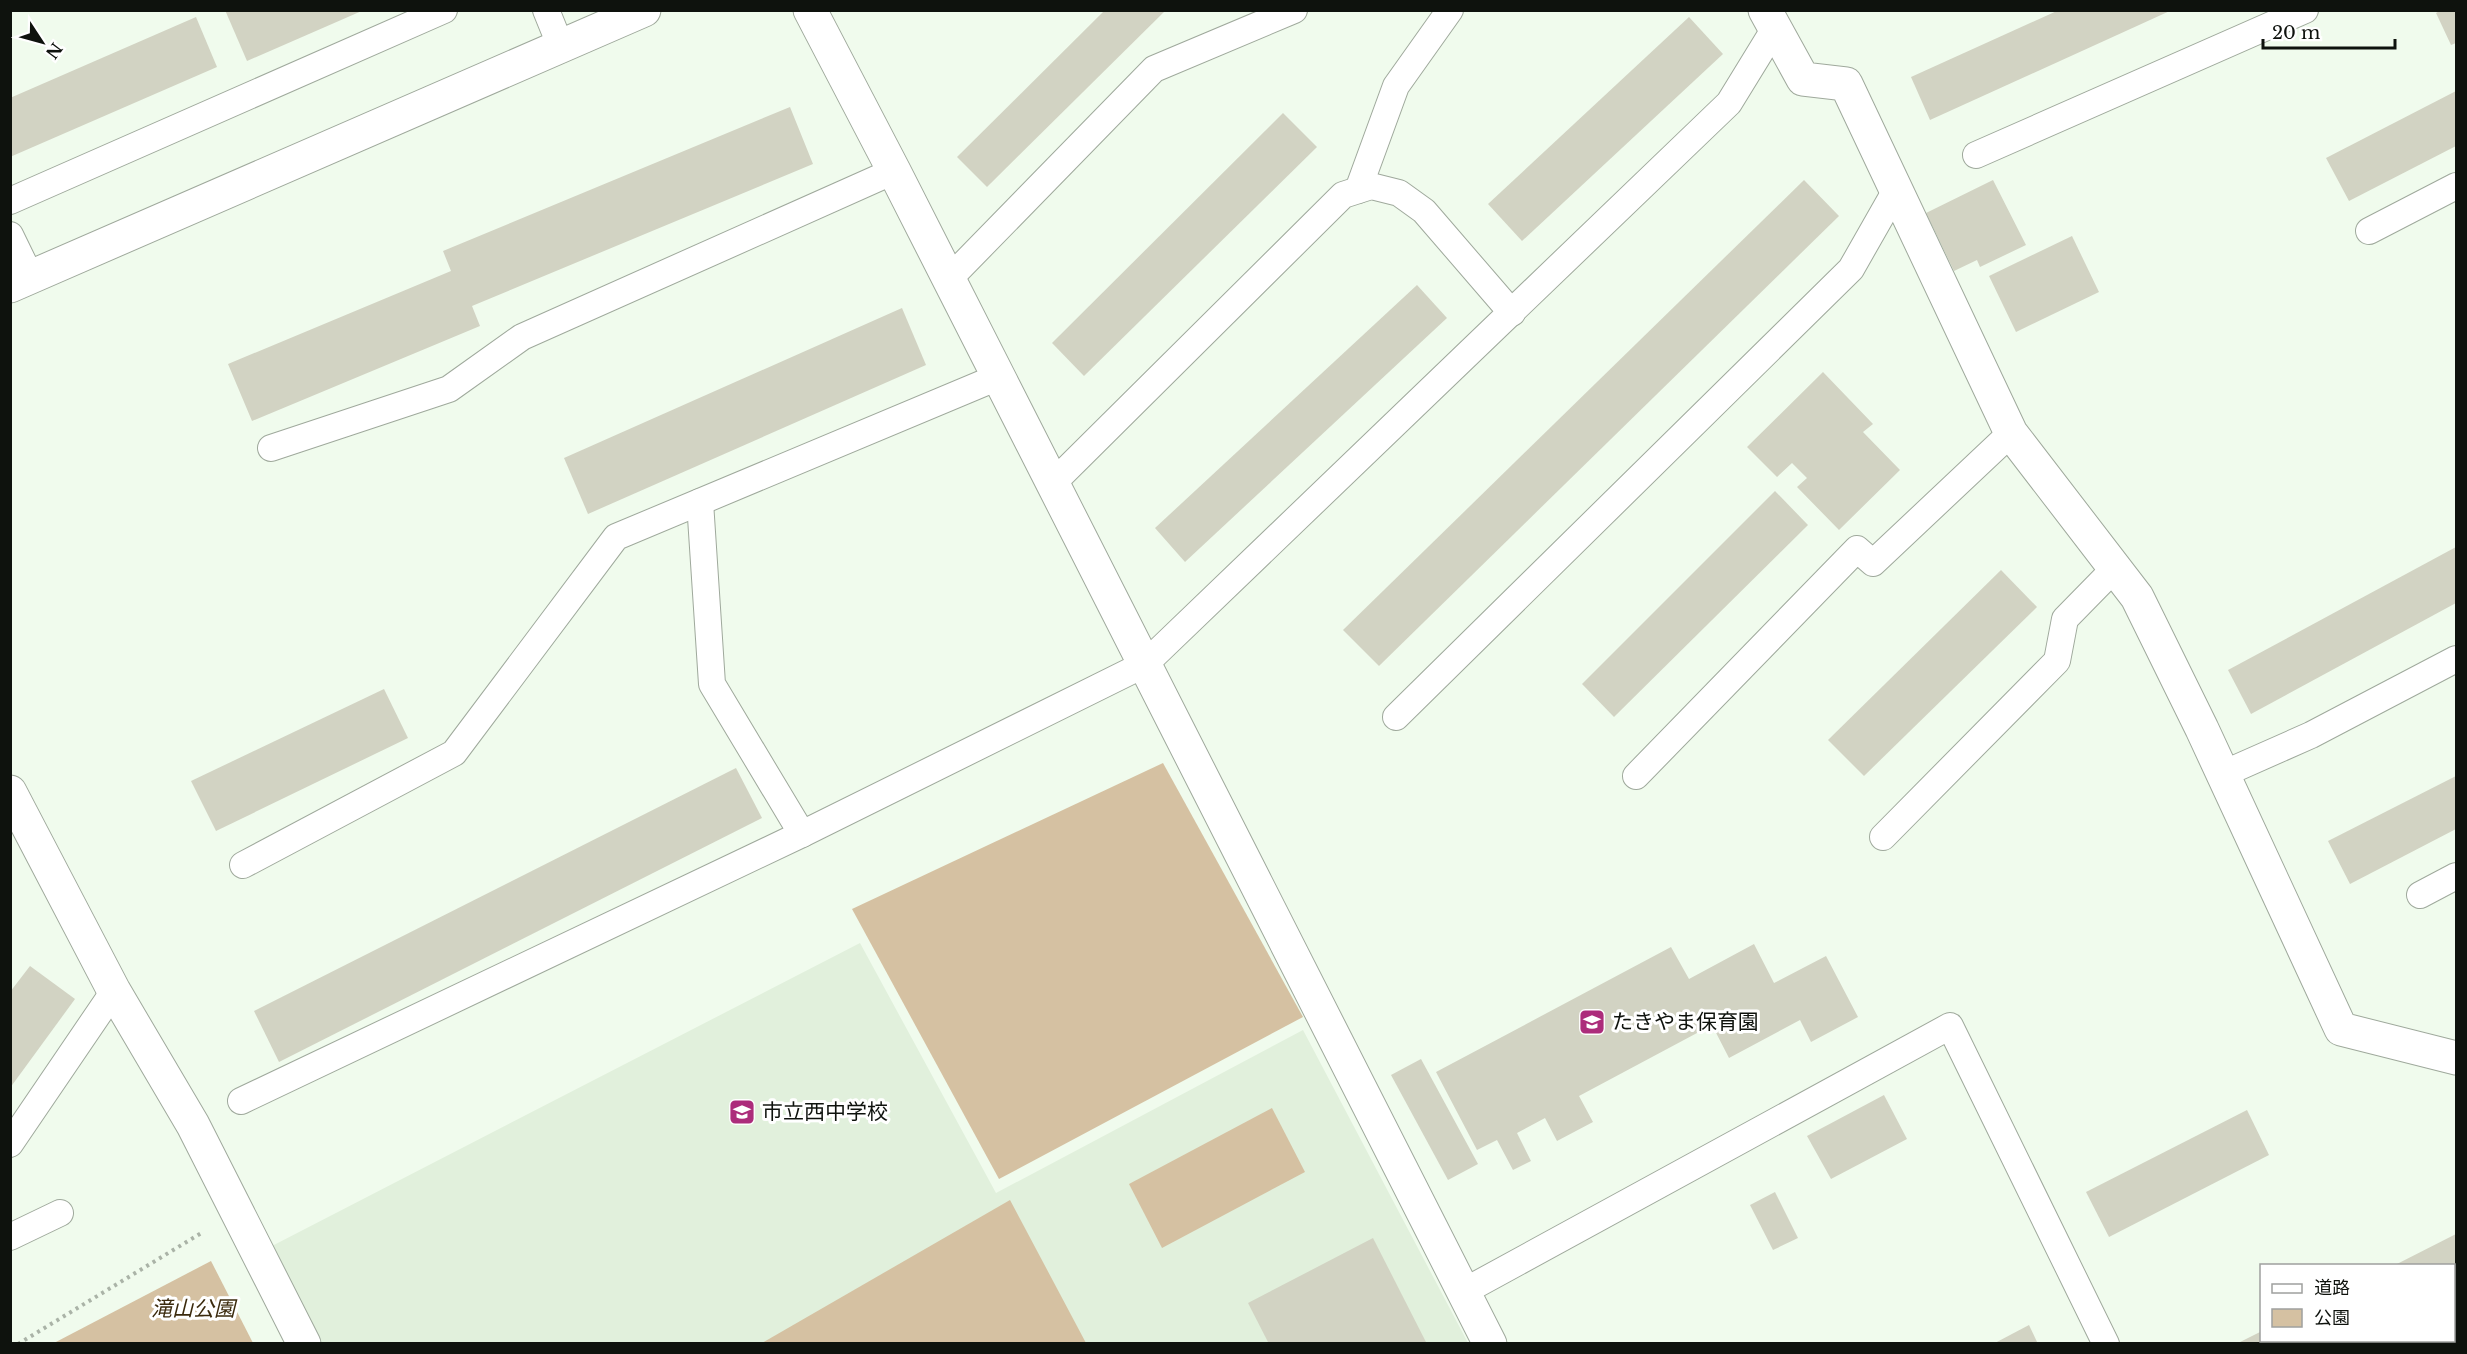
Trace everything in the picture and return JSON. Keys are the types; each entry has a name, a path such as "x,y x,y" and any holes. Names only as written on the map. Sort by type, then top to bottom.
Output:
{"street":[{"path":"21,282 644,10"},
{"path":"810,10 1490,1344"},
{"path":"1770,19 1803,79 1846,84 2011,432 2137,597 2223,774 2341,1029 2457,1058"},
{"path":"10,792 114,991 193,1125 304,1344"}],"lane":[{"path":"10,201 444,10"},
{"path":"546,10 561,47"},
{"path":"949,279 1154,69 1294,10"},
{"path":"1358,190 1396,86 1450,10"},
{"path":"1976,155 2305,10"},
{"path":"241,1101 802,834 1145,664 1729,103 1770,19"},
{"path":"271,448 449,388 522,337 894,171"},
{"path":"1053,483 1343,195 1371,186 1399,193 1424,211 1512,313"},
{"path":"2369,231 2457,186"},
{"path":"1396,717 1851,269 1896,190"},
{"path":"10,235 21,282"},
{"path":"243,865 454,753 616,537 999,377"},
{"path":"1636,776 1857,549 1873,563 2011,432"},
{"path":"700,502 712,684 802,834"},
{"path":"1883,837 2057,660 2066,620 2115,568"},
{"path":"2223,774 2311,735 2457,659"},
{"path":"2420,895 2457,876"},
{"path":"10,1144 114,991"},
{"path":"1463,1292 1950,1026 2106,1344"},
{"path":"10,1237 60,1213"}],"path":[{"path":"18,1344 237,1212"}],"shaded area":[{"name":"市立西中学校","path":"860,943 996,1193 1303,1030 1468,1343 319,1343 270,1247"}],"green space":[{"path":"1163,763 1303,1017 999,1179 852,909"},
{"path":"1272,1108 1305,1172 1162,1248 1129,1184"},
{"path":"1010,1200 1086,1343 762,1343"},
{"name":"滝山公園","path":"211,1261 253,1343 54,1343"}],"building":[{"path":"225,10 364,10 247,61"},
{"path":"1105,10 1166,10 987,187 957,157"},
{"path":"2059,10 2172,10 1930,120 1911,77"},
{"path":"2441,10 2456,10 2456,43 2451,45 2436,13"},
{"path":"196,17 217,67 10,157 10,98"},
{"path":"1689,17 1723,54 1522,241 1488,204"},
{"path":"2456,91 2456,146 2349,201 2326,158"},
{"path":"790,107 813,164 472,306 480,326 252,421 228,364 451,271 443,251"},
{"path":"1283,113 1317,147 1084,376 1052,343"},
{"path":"1804,180 1839,216 1379,666 1343,630"},
{"path":"1993,180 2026,245 1980,267 1977,260 1954,271 1926,213"},
{"path":"2072,236 2099,292 2016,332 1989,276"},
{"path":"1417,285 1447,318 1185,562 1155,528"},
{"path":"902,308 926,365 588,514 564,458"},
{"path":"1823,372 1873,424 1863,432 1900,470 1839,530 1797,487 1807,478 1792,463 1777,477 1747,447"},
{"path":"1775,491 1808,525 1614,717 1582,684"},
{"path":"2456,547 2456,603 2251,714 2228,670"},
{"path":"2001,570 2037,607 1864,776 1828,740"},
{"path":"384,689 408,738 216,831 191,781"},
{"path":"736,768 762,818 279,1062 254,1011"},
{"path":"2456,776 2456,829 2350,884 2328,841"},
{"path":"1754,944 1774,983 1826,956 1858,1017 1811,1042 1800,1020 1729,1058 1712,1025 1579,1096 1593,1122 1557,1141 1545,1118 1517,1133 1531,1161 1513,1170 1497,1140 1477,1150 1436,1072 1671,947 1689,979"},
{"path":"30,966 75,999 10,1088 10,992"},
{"path":"1421,1059 1478,1164 1448,1180 1391,1075"},
{"path":"1884,1095 1907,1139 1831,1179 1807,1136"},
{"path":"2247,1110 2269,1155 2109,1237 2086,1192"},
{"path":"1775,1192 1798,1238 1773,1250 1750,1205"},
{"path":"2456,1234 2456,1291 2455,1264 2397,1264"},
{"path":"1373,1238 1427,1344 1269,1344 1248,1303"},
{"path":"2029,1325 2038,1344 1993,1344"},
{"path":"2260,1332 2260,1342 2354,1342 2351,1344 2236,1344"}],"place":[{"name":"たきやま保育園","path":"1592,1022"},
{"name":"市立西中学校","path":"742,1112"}]}
